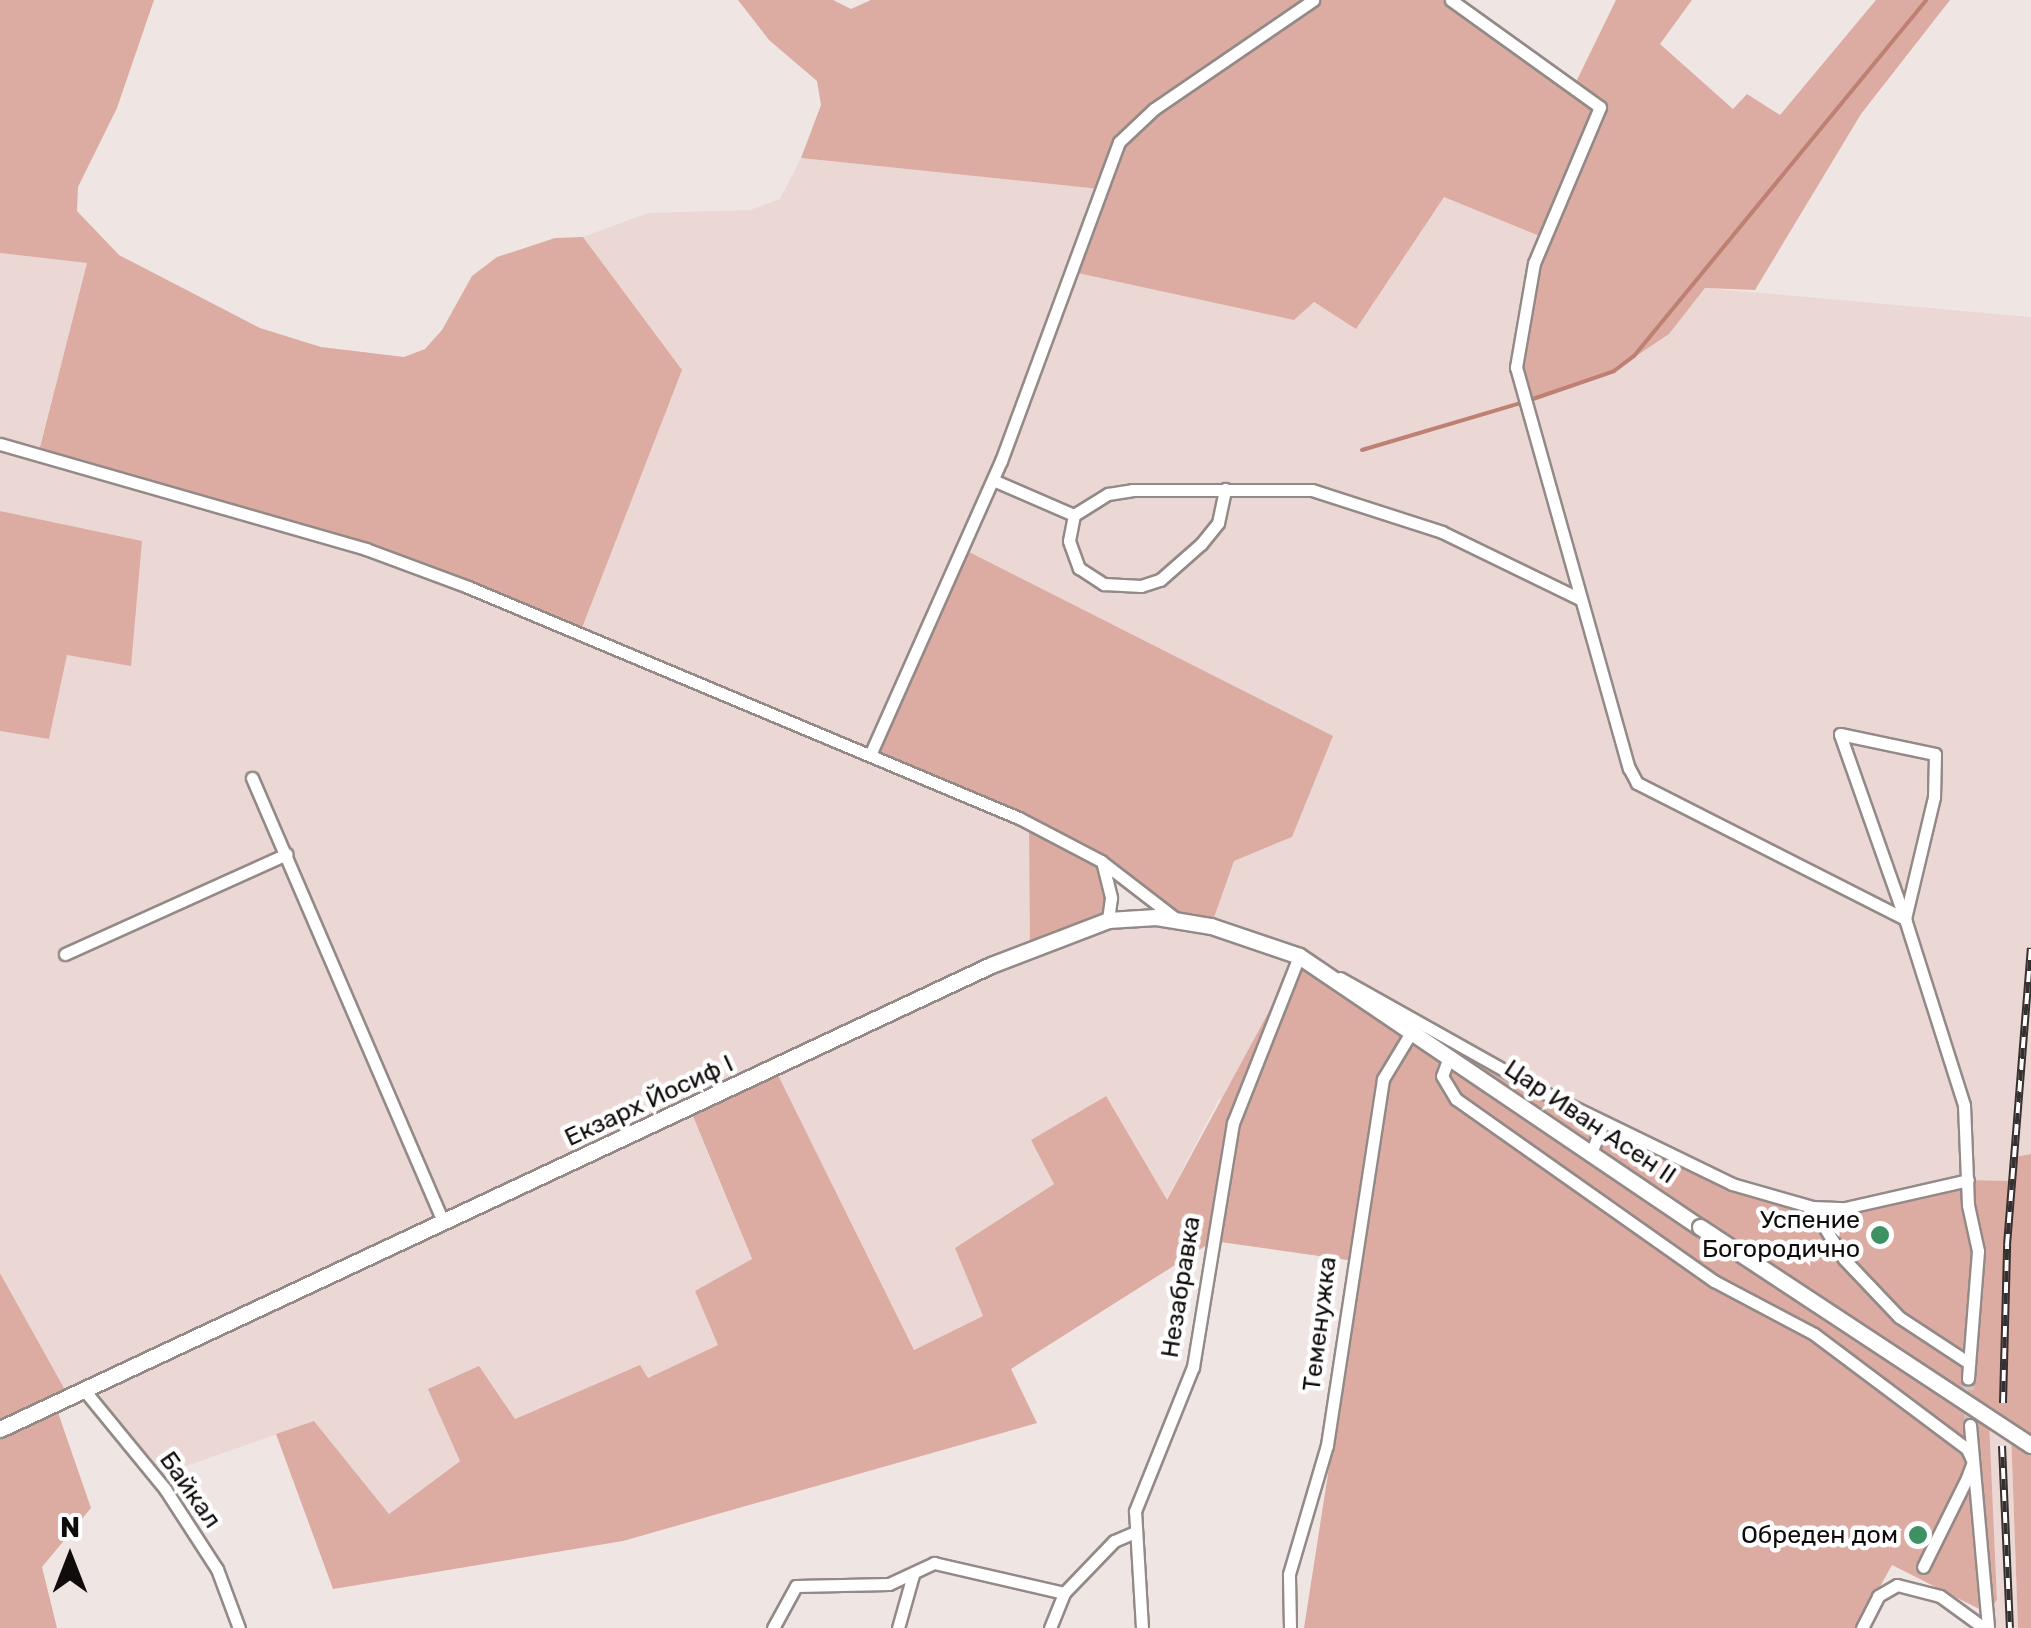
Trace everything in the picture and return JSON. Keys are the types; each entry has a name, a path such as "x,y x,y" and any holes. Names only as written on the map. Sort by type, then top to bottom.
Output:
{"main road":[{"name":"Екзарх Йосиф I","path":"0,1430 1017,953 1108,920 1178,920 1298,956 1331,974 1417,1034"},
{"name":"Цар Иван Асен II","path":"1417,1034 2031,1445"}],"street":[{"path":"870,755 993,480 1119,142 1154,109 1312,0"},
{"path":"1451,0 1600,107 1534,262 1516,347 1520,386 1637,783 1906,919"},
{"path":"0,444 366,549 1020,818 1101,861 1178,920"},
{"path":"993,480 1074,515 1120,492 1312,490 1367,504 1442,532 1580,599"},
{"path":"1074,515 1069,540 1079,568 1104,584 1141,586 1160,580 1200,544 1218,523 1225,489"},
{"path":"1906,919 1934,797 1936,754 1840,734 1906,919 1964,1105 1968,1180 1978,1252 1968,1380"},
{"path":"252,778 443,1222"},
{"path":"65,954 286,854"},
{"path":"1101,861 1109,879 1108,920"},
{"name":"Незабравка","path":"1142,1628 1134,1532 1140,1492 1166,1444 1192,1367 1233,1124 1298,956"},
{"name":"Екзарх Йосиф I","path":"1331,974 1383,997 1603,1124 1732,1184 1812,1208 1846,1208 1968,1180"},
{"name":"Теменужка","path":"1290,1628 1289,1574 1327,1445 1382,1079 1417,1034"},
{"path":"1449,1057 1442,1076 1456,1099 1714,1281 1823,1340 1954,1436 1973,1462"},
{"path":"1591,1154 1603,1124"},
{"path":"1812,1208 1844,1259 1899,1317 1969,1363"},
{"name":"Байкал","path":"84,1390 166,1489 217,1570 239,1628"},
{"path":"1970,1424 1986,1628"},
{"path":"1922,1566 1973,1462"},
{"path":"1050,1628 1064,1593 1114,1541 1134,1532"},
{"path":"772,1628 796,1586 889,1584 946,1562 1064,1593"},
{"path":"898,1628 913,1575"},
{"path":"1862,1628 1878,1596 1897,1585 1940,1596 1986,1628"}],"shaded area":[{"path":"0,0 154,0 117,108 78,187 77,211 119,255 260,328 321,347 404,357 425,349 442,330 472,276 497,257 555,238 583,237 682,370 580,633 366,549 38,455 87,263 0,253"},
{"path":"738,0 833,0 851,9 871,0 1451,0 1575,84 1616,0 1692,0 1660,44 1733,109 1747,94 1780,115 1876,0 1950,0 1861,114 1755,290 1705,288 1669,334 1614,371 1525,401 1516,367 1542,237 1444,197 1356,329 1314,302 1294,320 1073,272 1100,189 801,158 821,105 817,81 769,40"},
{"path":"801,158 1101,189 1333,313 1444,196 1543,238 1525,401 1614,371 1669,334 1705,288 2031,317 2031,1154 2015,1157 2013,1181 1968,1180 1845,1208 1219,1099 1166,1201 1105,1096 1032,1140 1055,1183 955,1248 983,1316 914,1350 775,1069 690,1110 752,1260 719,1345 647,1378 639,1366 514,1419 429,1389 460,1460 389,1514 314,1421 155,1477 84,1391 69,1397 0,1273 0,731 49,739 67,655 141,542 0,511 0,253 87,263 38,454 681,370 583,237 648,213 750,210 780,199","holes":["1029,822 1292,837 1234,861 1156,917 1065,933"]},
{"path":"0,511 142,541 131,666 67,655 49,739 0,731"},
{"path":"963,549 1333,736 1292,837 1234,861 1211,926 1179,920 1103,863 1108,920 1030,948 1029,822 870,755"},
{"path":"1299,956 1547,1094 1732,1184 1845,1208 1968,1180 2012,1181 2015,1157 2031,1154 2031,1628 2018,1628 2011,1432 1989,1419 1997,1600 1987,1613 1892,1565 1857,1628 1304,1628 1361,1262 1213,1241 1011,1369 1037,1423 623,1541 333,1589 276,1434 314,1421 389,1514 460,1461 428,1389 479,1366 515,1419 640,1365 648,1378 718,1345 695,1291 752,1259 690,1109 775,1069 914,1350 983,1316 955,1248 1054,1184 1031,1140 1106,1096 1167,1200"},
{"path":"0,1273 69,1397 55,1404 91,1508 42,1567 57,1628 0,1628"},
{"path":"1989,1417 2011,1432 2018,1628 1988,1628 1987,1613 1997,1600"}],"waterway":[{"path":"1530,400 1614,371 1634,356 1926,0"},
{"path":"1362,450 1521,403"}],"tunnel":[{"path":"1968,1379 1970,1425"}],"railway":[{"path":"2003,1403 2007,1245 2031,948"},
{"path":"2002,1446 2010,1628"}],"place":[{"name":"Успение Богородично","path":"1880,1235"},
{"name":"Обреден дом","path":"1918,1535"}]}
